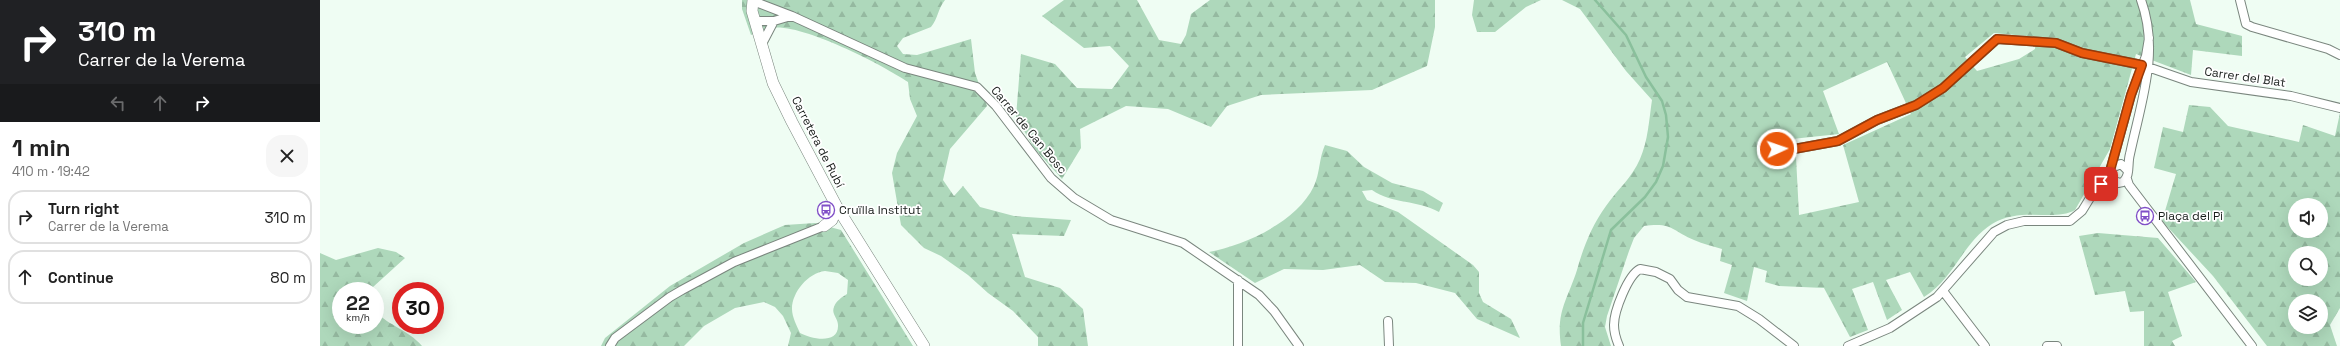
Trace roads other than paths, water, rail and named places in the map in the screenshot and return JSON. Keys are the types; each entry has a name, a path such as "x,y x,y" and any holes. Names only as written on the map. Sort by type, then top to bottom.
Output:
{"street":[{"name":"Carrer de Can Bosc","path":"753,0 792,16 905,68 977,86 996,106 1051,178 1074,198 1111,220 1183,243 1259,295 1274,311 1299,346"},
{"name":"Carretera de Rubí","path":"753,0 762,44 773,83 837,207 924,346"},
{"path":"2141,0 2146,15 2149,38 2129,155 2129,185 2252,346"},
{"path":"2240,0 2246,24 2328,49 2340,55"},
{"name":"Carrer de Can Bosc","path":"756,15 776,9"},
{"path":"756,15 769,14 771,21 762,44"},
{"path":"756,15 771,21 792,16"},
{"name":"Carrer del Blat","path":"1777,149 1794,149 1838,141 1877,120 1916,105 1947,84 1997,39 2056,43 2082,53 2145,66 2203,84 2291,96 2340,108"},
{"path":"2111,178 2111,168 2131,95 2145,66"},
{"path":"2111,168 2121,164 2128,175"},
{"path":"2111,178 2118,183 2128,175"},
{"path":"1848,346 1890,328 1938,297 1994,232 2007,224 2024,221 2070,221 2082,211 2098,185 2111,178"},
{"path":"610,346 615,338 670,297 734,262 824,226 832,220 837,207"},
{"path":"824,226 847,224"},
{"path":"1622,346 1619,346 1614,335 1614,323 1618,306 1633,273 1640,269 1656,272 1670,280 1678,290 1687,296 1738,306 1758,318 1794,346"},
{"path":"1238,280 1238,346"},
{"path":"1943,291 1985,346"},
{"path":"1388,321 1389,346"},
{"path":"2047,346 2058,346"}],"waterway":[{"path":"1583,346 1583,323 1611,230 1645,197 1656,182 1663,166 1668,137 1666,115 1662,101 1646,77 1626,35 1595,0"}],"place":[{"name":"Cruïlla Institut","path":"826,210"},
{"name":"Plaça del Pi","path":"2145,216"}]}
